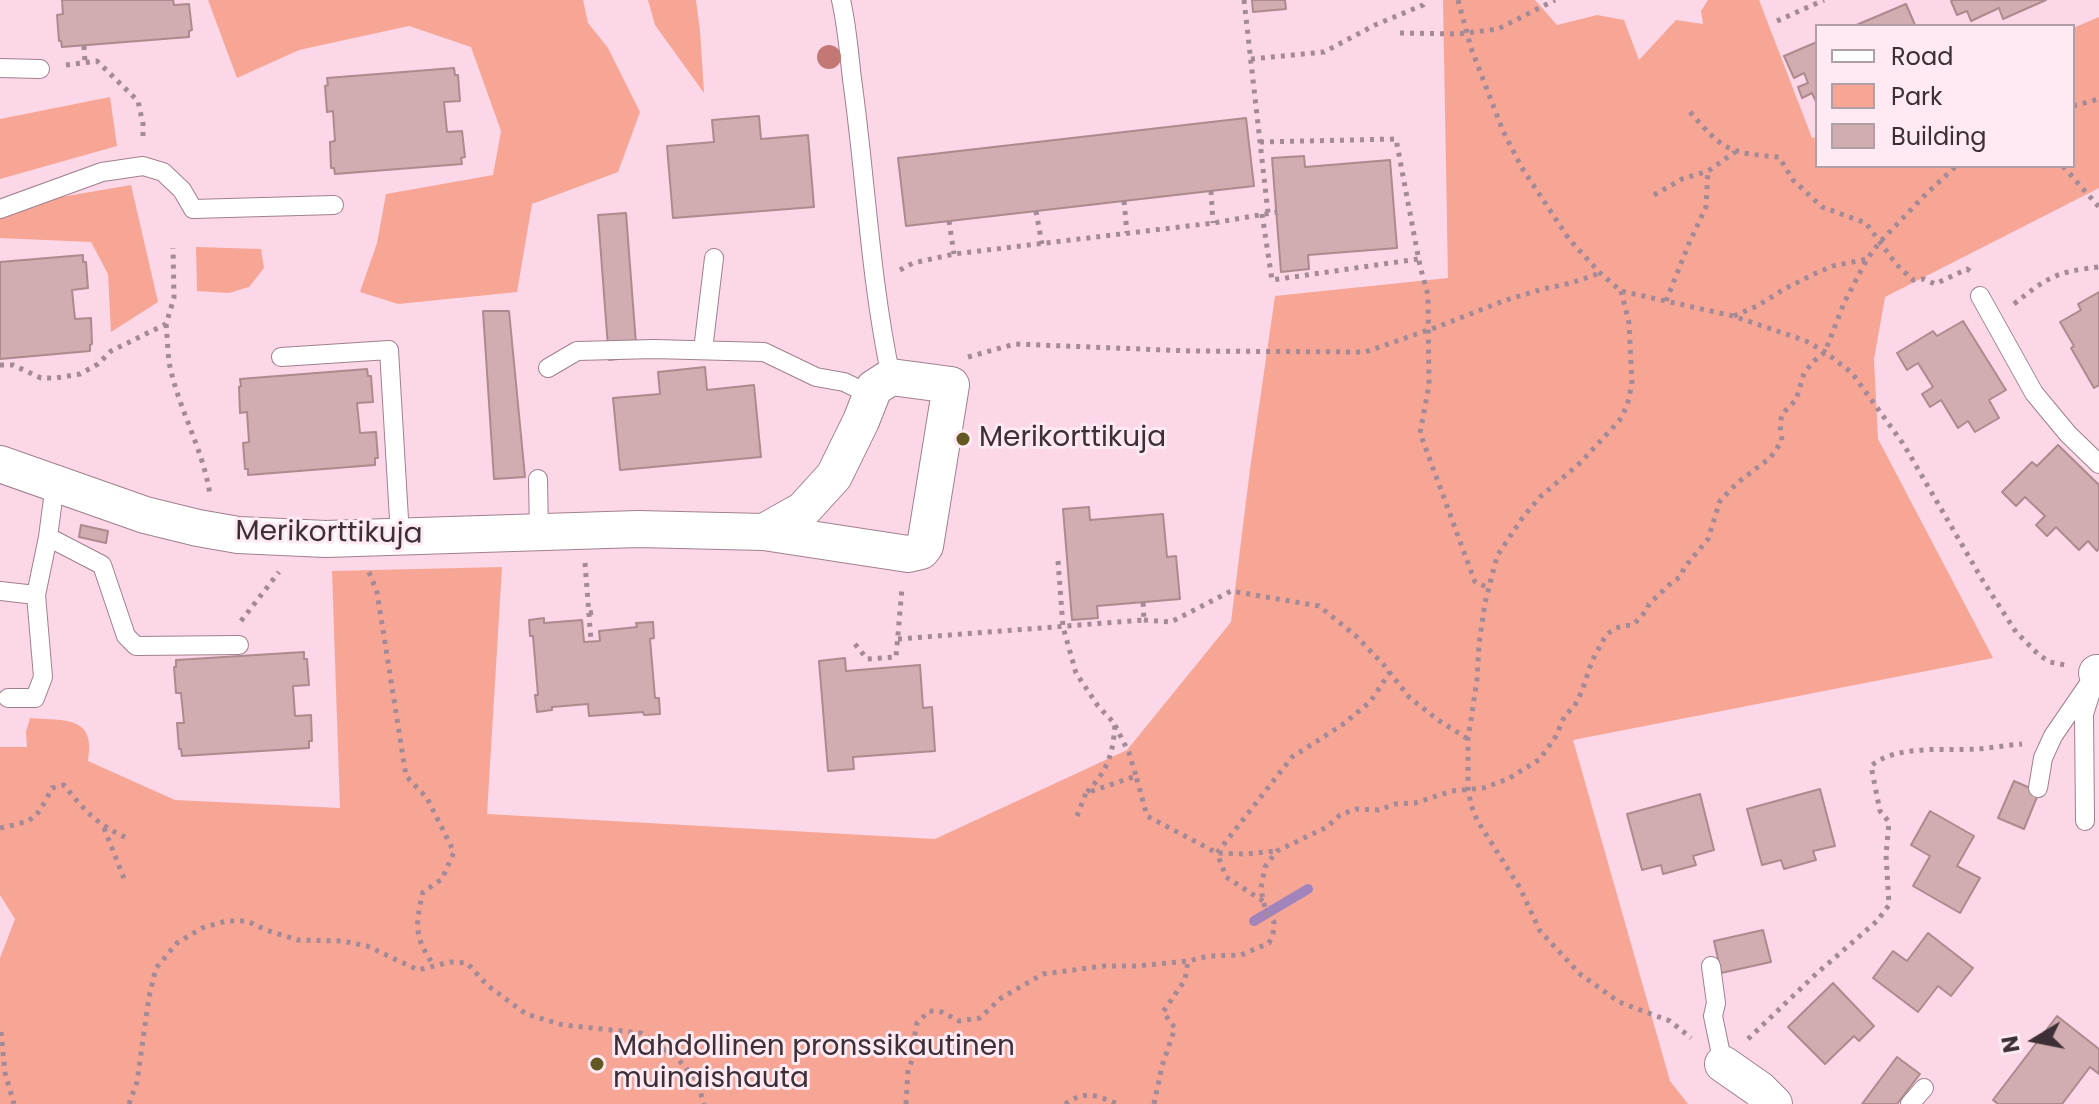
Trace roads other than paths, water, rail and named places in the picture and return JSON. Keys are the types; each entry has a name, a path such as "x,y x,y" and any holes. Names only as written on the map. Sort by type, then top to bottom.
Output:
{"street":[{"name":"Merikorttikuja","path":"0,464 145,515 238,535 326,539 638,529 764,532 908,554 921,551 925,546 951,385 881,386"},
{"path":"764,532 803,510 834,476 881,386"},
{"path":"1723,1064 1759,1089 1774,1104"}],"lane":[{"path":"548,368 577,351 764,352 816,377 881,386 882,337 841,0"},
{"path":"0,68 40,69"},
{"path":"0,209 102,172 143,166 163,172 182,190 193,209 334,205"},
{"path":"703,350 714,258"},
{"path":"1980,296 2034,393 2068,434 2099,464"},
{"path":"281,357 389,350 400,536"},
{"path":"538,479 539,531"},
{"path":"8,698 35,698 43,677 36,595 55,484"},
{"path":"48,537 102,565 126,636 136,646 231,645"},
{"path":"0,591 36,595"},
{"path":"2038,788 2043,758 2053,736 2098,673"},
{"path":"2085,821 2084,714 2098,673"},
{"path":"1711,966 1716,1003 1713,1016 1723,1064"},
{"path":"1910,1104 1924,1088"}],"waterway":[{"path":"1254,921 1308,889"}],"place":[{"name":"Merikorttikuja","path":"963,439"},
{"name":"Mahdollinen pronssikautinen muinaishauta","path":"597,1064"}]}
